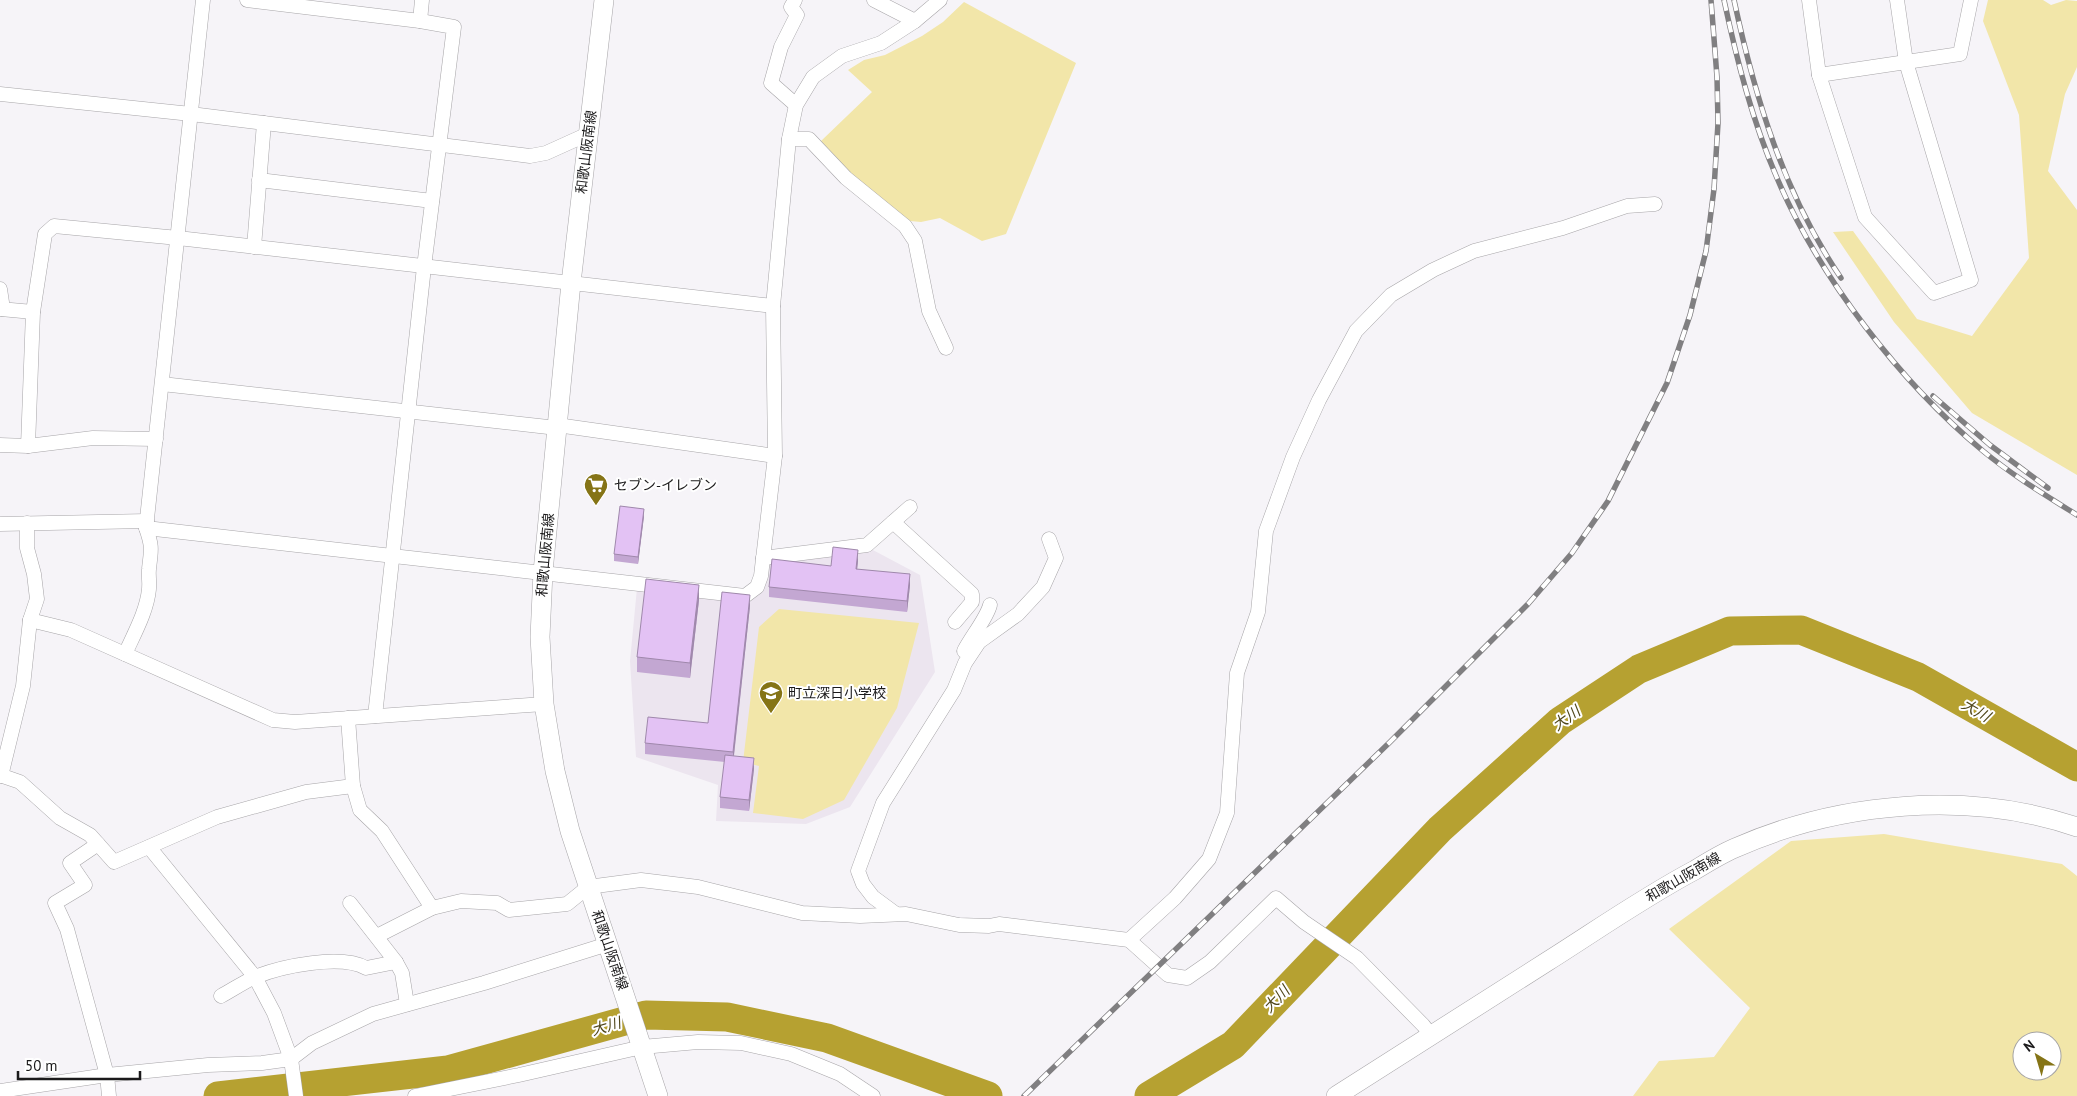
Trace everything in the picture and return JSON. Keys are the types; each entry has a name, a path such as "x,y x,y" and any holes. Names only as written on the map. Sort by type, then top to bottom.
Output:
{"main road":[{"name":"和歌山阪南線","path":"604,0 571,283 542,572 540,637 544,704 555,771 588,887 658,1096"},
{"name":"和歌山阪南線","path":"1336,1096 1659,889 1734,848 1792,827 1847,812 1905,806 1946,805 2004,810 2051,818 2077,827"}],"street":[{"path":"125,654 143,614 149,589 148,570 152,556 152,544 147,525 203,0"},
{"path":"247,0 420,21 454,27 424,267 375,716"},
{"path":"420,21 422,0"},
{"path":"795,0 791,6 797,15 781,47 771,83 796,105"},
{"path":"874,0 890,3 915,21"},
{"path":"0,524 147,525 392,557 542,572 745,596 757,587 761,576 775,456 773,306 789,139 796,105 813,77 842,56 881,43 915,21 940,0"},
{"path":"1809,0 1818,75 1865,216 1934,293 1971,280 1906,62 1897,0"},
{"path":"1818,75 1960,54 1971,0"},
{"path":"0,94 191,114 530,156 546,153 588,134"},
{"path":"254,246 264,124"},
{"path":"789,139 809,139 846,178 905,226 915,241 929,312 946,348"},
{"path":"259,180 432,201"},
{"path":"1129,940 1175,898 1209,859 1227,813 1236,673 1258,612 1266,531 1293,457 1319,400 1356,331 1391,295 1433,270 1474,251 1563,228 1627,206 1655,204"},
{"path":"28,446 32,312 45,234 54,226 254,246 773,306"},
{"path":"0,289 2,309 32,312"},
{"path":"162,384 557,427 775,456"},
{"path":"0,445 28,446 93,438 156,439"},
{"path":"763,558 867,545 910,507"},
{"path":"893,522 972,594 972,602 955,622"},
{"path":"27,523 27,548 38,599 30,620 23,686 1,775 20,782 60,818 90,834 114,862 217,817 306,792 353,786"},
{"path":"896,914 873,897 863,884 858,871 883,804 979,642 1018,614 1043,587 1056,558 1049,539"},
{"path":"956,683 963,654 975,630 988,614 990,604"},
{"path":"30,620 71,630 273,720 296,722 544,704"},
{"path":"348,718 353,786 360,810 382,831 432,908"},
{"path":"98,844 70,863 85,885 55,902 67,929 107,1075 109,1096"},
{"path":"149,847 255,977 274,1013 292,1062 296,1096"},
{"path":"377,936 432,908 461,901 497,902 509,910 567,904 588,887 641,880 698,888 802,913 860,916 906,914 959,925 989,926 999,924 1129,940 1168,975 1187,978 1210,962 1276,898 1304,922 1357,958 1431,1035"},
{"path":"350,903 396,962 402,973 407,1004"},
{"path":"0,1091 107,1075 208,1065 292,1062 312,1043 373,1014 484,983 608,944"},
{"path":"221,996 255,977 304,963 357,963 366,968 396,962"},
{"path":"415,1096 519,1075 641,1043 698,1042 741,1043 791,1054 840,1074 874,1096"}],"shaded area":[{"path":"1988,0 2043,0 2051,5 2066,0 2077,1 2077,67 2065,94 2048,171 2077,210 2077,475 1972,413 1894,322 1833,232 1853,231 1917,319 1972,336 2029,258 2019,115 1983,21"},
{"path":"964,2 1076,63 1006,234 982,241 940,218 921,222 910,221 860,183 821,141 872,92 848,70 864,60 885,55 922,36 943,22"},
{"name":"町立深日小学校","path":"871,549 920,575 935,672 850,807 806,824 716,821 718,785 636,757 630,661 637,588 749,602 763,590 770,561"},
{"path":"779,609 919,623 897,708 844,800 803,819 753,813 759,766 743,762 759,627"},
{"path":"1884,834 2062,864 2077,876 2077,1096 1633,1096 1659,1061 1714,1057 1750,1008 1669,929 1791,841"}],"building":[{"path":"620,506 644,509 638,557 614,554"},
{"path":"833,547 858,550 856,569 910,574 907,601 769,587 772,559 831,566"},
{"path":"646,579 699,585 690,663 637,657"},
{"path":"722,592 750,595 733,752 645,743 648,717 708,723"},
{"path":"725,755 754,758 749,800 720,797"}],"waterway":[{"name":"大川","path":"1149,1096 1233,1045 1440,829 1560,721 1639,669 1730,631 1801,630 1918,677 2077,767"},
{"name":"大川","path":"218,1096 448,1070 646,1015 727,1017 827,1038 988,1096"}],"railway":[{"path":"1024,1096 1390,742 1528,604 1572,553 1608,501 1667,383 1690,315 1706,251 1714,189 1718,123 1717,77 1711,0"},
{"path":"1724,0 1746,90 1768,156 1815,253 1839,290 1892,360 1952,424 2005,468 2077,515"},
{"path":"1734,0 1742,37 1774,144 1803,213 1841,278"},
{"path":"1933,396 1990,445 2048,488"}],"place":[{"name":"セブン-イレブン","path":"596,506"},
{"name":"町立深日小学校","path":"771,714"}]}
